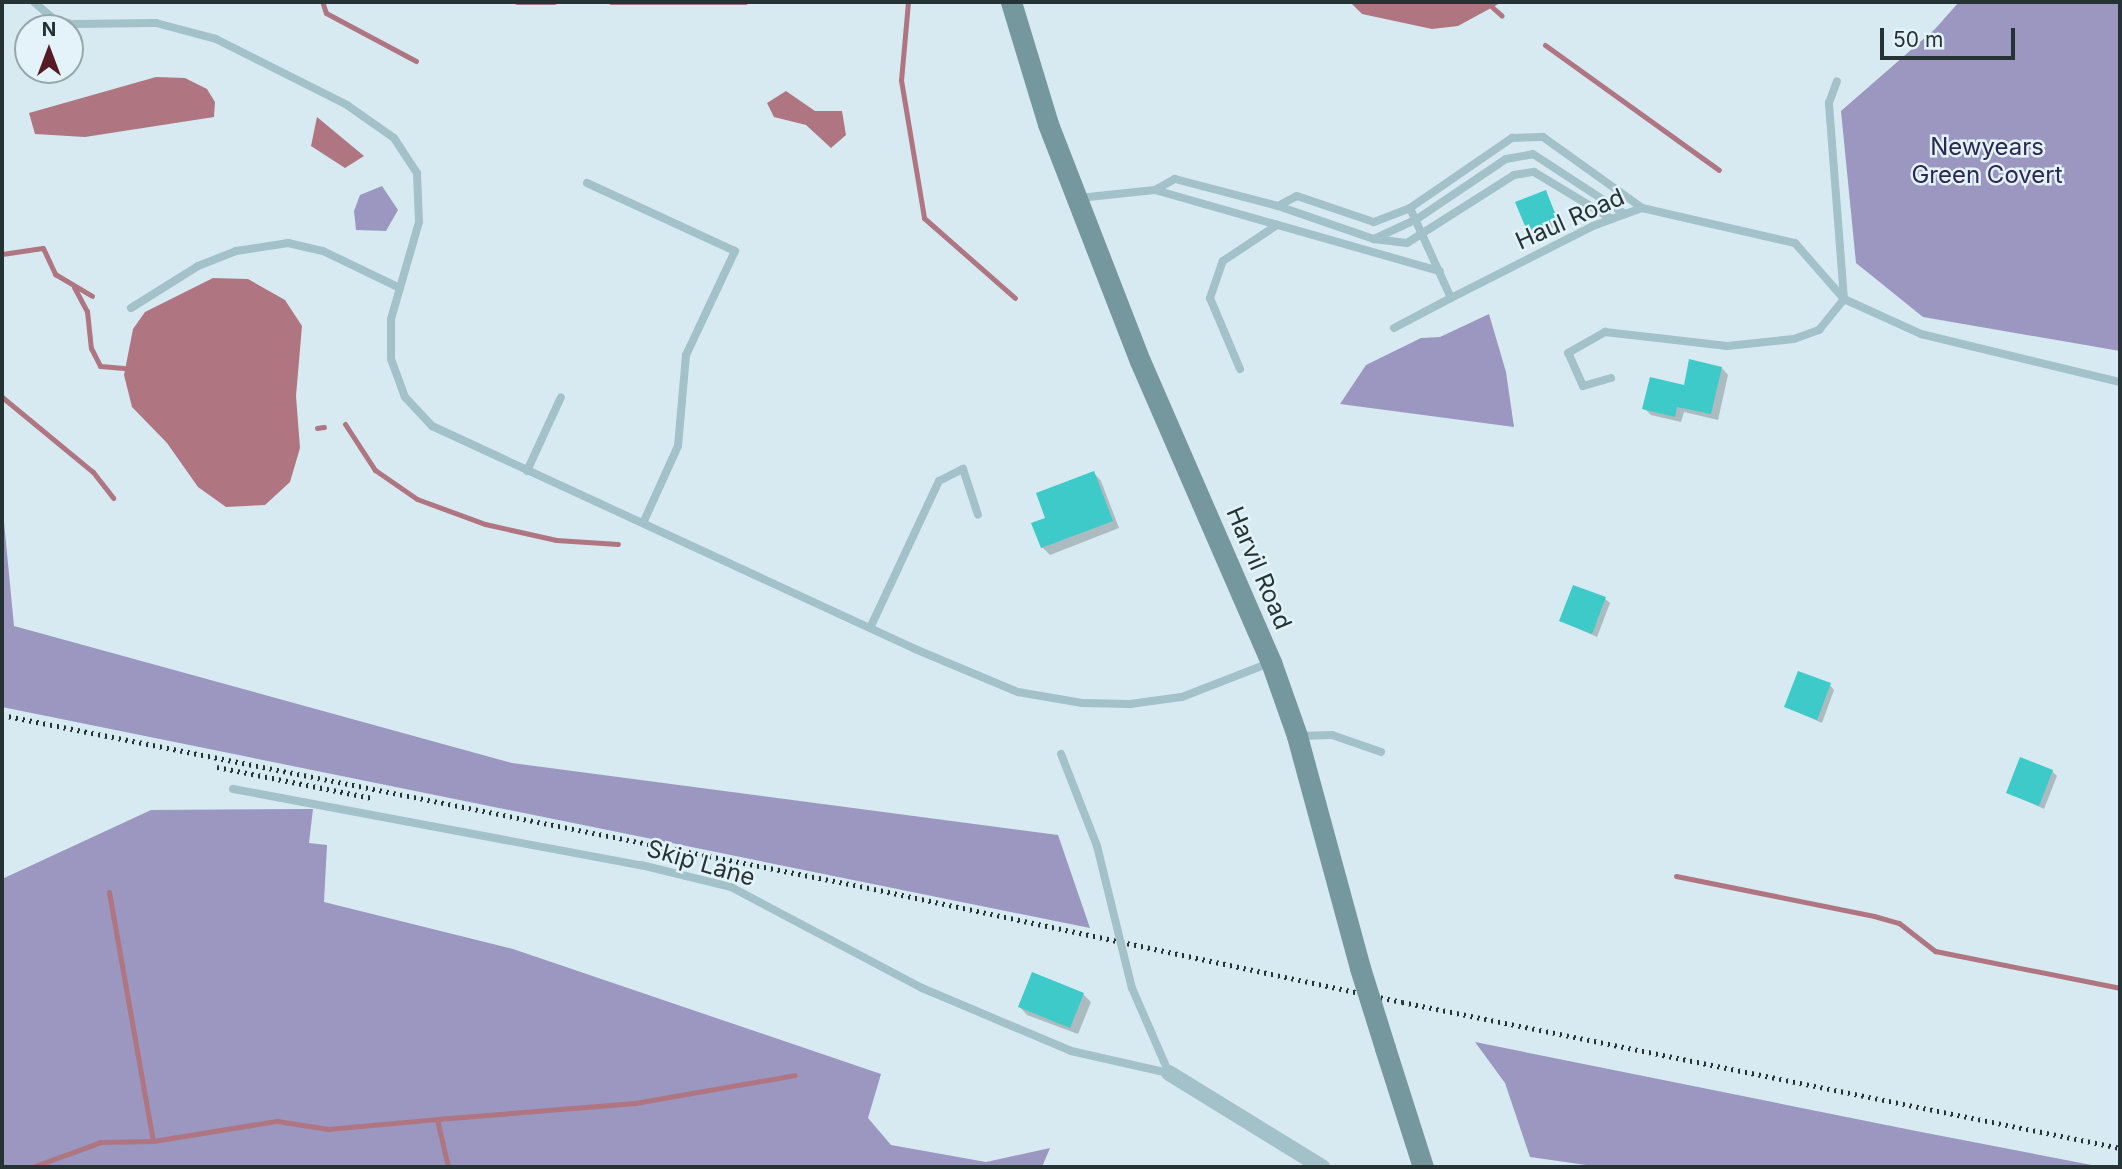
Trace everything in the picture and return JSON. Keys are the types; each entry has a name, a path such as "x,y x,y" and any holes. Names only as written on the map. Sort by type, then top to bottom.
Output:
{"street":[{"name":"Harvil Road","path":"1011,2 1076,198 1164,416 1271,663 1297,736 1360,968 1423,1167"},
{"path":"1169,1073 1322,1167"}],"lane":[{"path":"34,2 55,20 72,24 156,23 216,39 347,105 394,138 417,173 419,222 391,319 391,359 405,397 432,426 1018,692 1082,703 1130,704 1182,697 1271,663"},
{"path":"1611,378 1583,386 1568,353 1605,332 1727,346 1794,339 1819,330 1844,299 1829,114 1837,81"},
{"path":"1278,206 1297,196 1374,222 1410,208 1512,138 1543,137 1642,208"},
{"path":"1374,239 1417,219 1506,159 1534,153 1625,214"},
{"path":"1155,190 1175,179 1278,206 1374,239 1407,243 1514,175 1534,172 1612,219"},
{"path":"587,183 735,251 686,355 678,446 644,521"},
{"path":"1076,198 1155,190 1440,271"},
{"path":"1410,208 1425,234 1451,298"},
{"name":"Haul Road","path":"1394,328 1612,219 1642,208 1795,243 1844,299 1921,334 2120,382"},
{"path":"1240,369 1210,298 1223,261 1277,225"},
{"path":"131,309 198,266 236,251 288,243 323,251 400,288"},
{"path":"527,471 561,397"},
{"path":"871,626 939,481 963,469 978,515"},
{"path":"1297,736 1332,735 1381,752"},
{"path":"1060,754 1097,846 1132,988 1169,1073"},
{"name":"Skip Lane","path":"233,789 641,865 731,887 900,977 1071,1051 1169,1073"}],"green space":[{"name":"Newyears Green Covert","path":"1959,2 2120,2 2120,351 1923,317 1856,263 1841,111 1935,29"},
{"path":"382,186 398,210 386,231 356,230 354,211 360,195"},
{"path":"1489,314 1506,372 1514,427 1340,404 1366,365 1421,338 1440,337"},
{"path":"2,501 14,626 512,763 1058,835 1090,928 2,707"},
{"path":"313,809 309,843 327,845 324,902 513,949 881,1074 868,1118 891,1145 986,1162 1050,1148 1042,1167 2,1167 2,879 151,810"},
{"path":"1475,1042 2102,1167 1600,1167 1530,1157 1505,1083"}],"shaded area":[{"path":"1350,2 1502,2 1458,26 1432,29 1362,14"},
{"path":"156,77 185,78 207,89 215,102 214,117 85,137 35,134 29,113"},
{"path":"786,91 815,111 842,111 846,135 831,148 806,125 774,117 767,103"},
{"path":"317,117 364,156 345,168 311,146"},
{"path":"213,278 248,279 285,300 302,326 296,396 300,448 290,482 265,505 226,507 198,487 167,443 132,407 124,375 133,329 145,312"}],"building":[{"path":"1546,190 1557,219 1527,231 1515,202"},
{"path":"1689,359 1722,367 1711,414 1677,407 1675,417 1642,409 1650,377 1684,385"},
{"path":"1094,471 1113,521 1041,548 1031,523 1045,518 1036,493"},
{"path":"1573,585 1606,597 1592,634 1559,621"},
{"path":"1798,671 1831,683 1817,720 1784,707"},
{"path":"2020,757 2053,770 2039,806 2006,793"},
{"path":"1032,972 1084,993 1070,1028 1018,1007"}],"waterway":[{"path":"517,2 554,2"},
{"path":"611,2 745,2"},
{"path":"908,2 901,80 924,218 1015,298"},
{"path":"323,4 326,13 416,61"},
{"path":"1492,7 1502,16"},
{"path":"1545,45 1719,170"},
{"path":"2,254 43,248 55,274 92,296"},
{"path":"74,287 87,311 91,348 100,366 124,368"},
{"path":"2,397 93,472 113,498"},
{"path":"345,424 375,470 417,499 485,524 556,540 618,544"},
{"path":"317,428 324,427"},
{"path":"1676,876 1874,916 1899,923 1935,951 2120,988"},
{"path":"109,892 153,1141"},
{"path":"437,1119 635,1103 795,1075"},
{"path":"32,1167 101,1142 153,1141 277,1121 328,1129 437,1119 448,1167"}],"railway":[{"path":"2,715 874,889 1402,1002 2120,1148"},
{"path":"217,767 372,798"}]}
